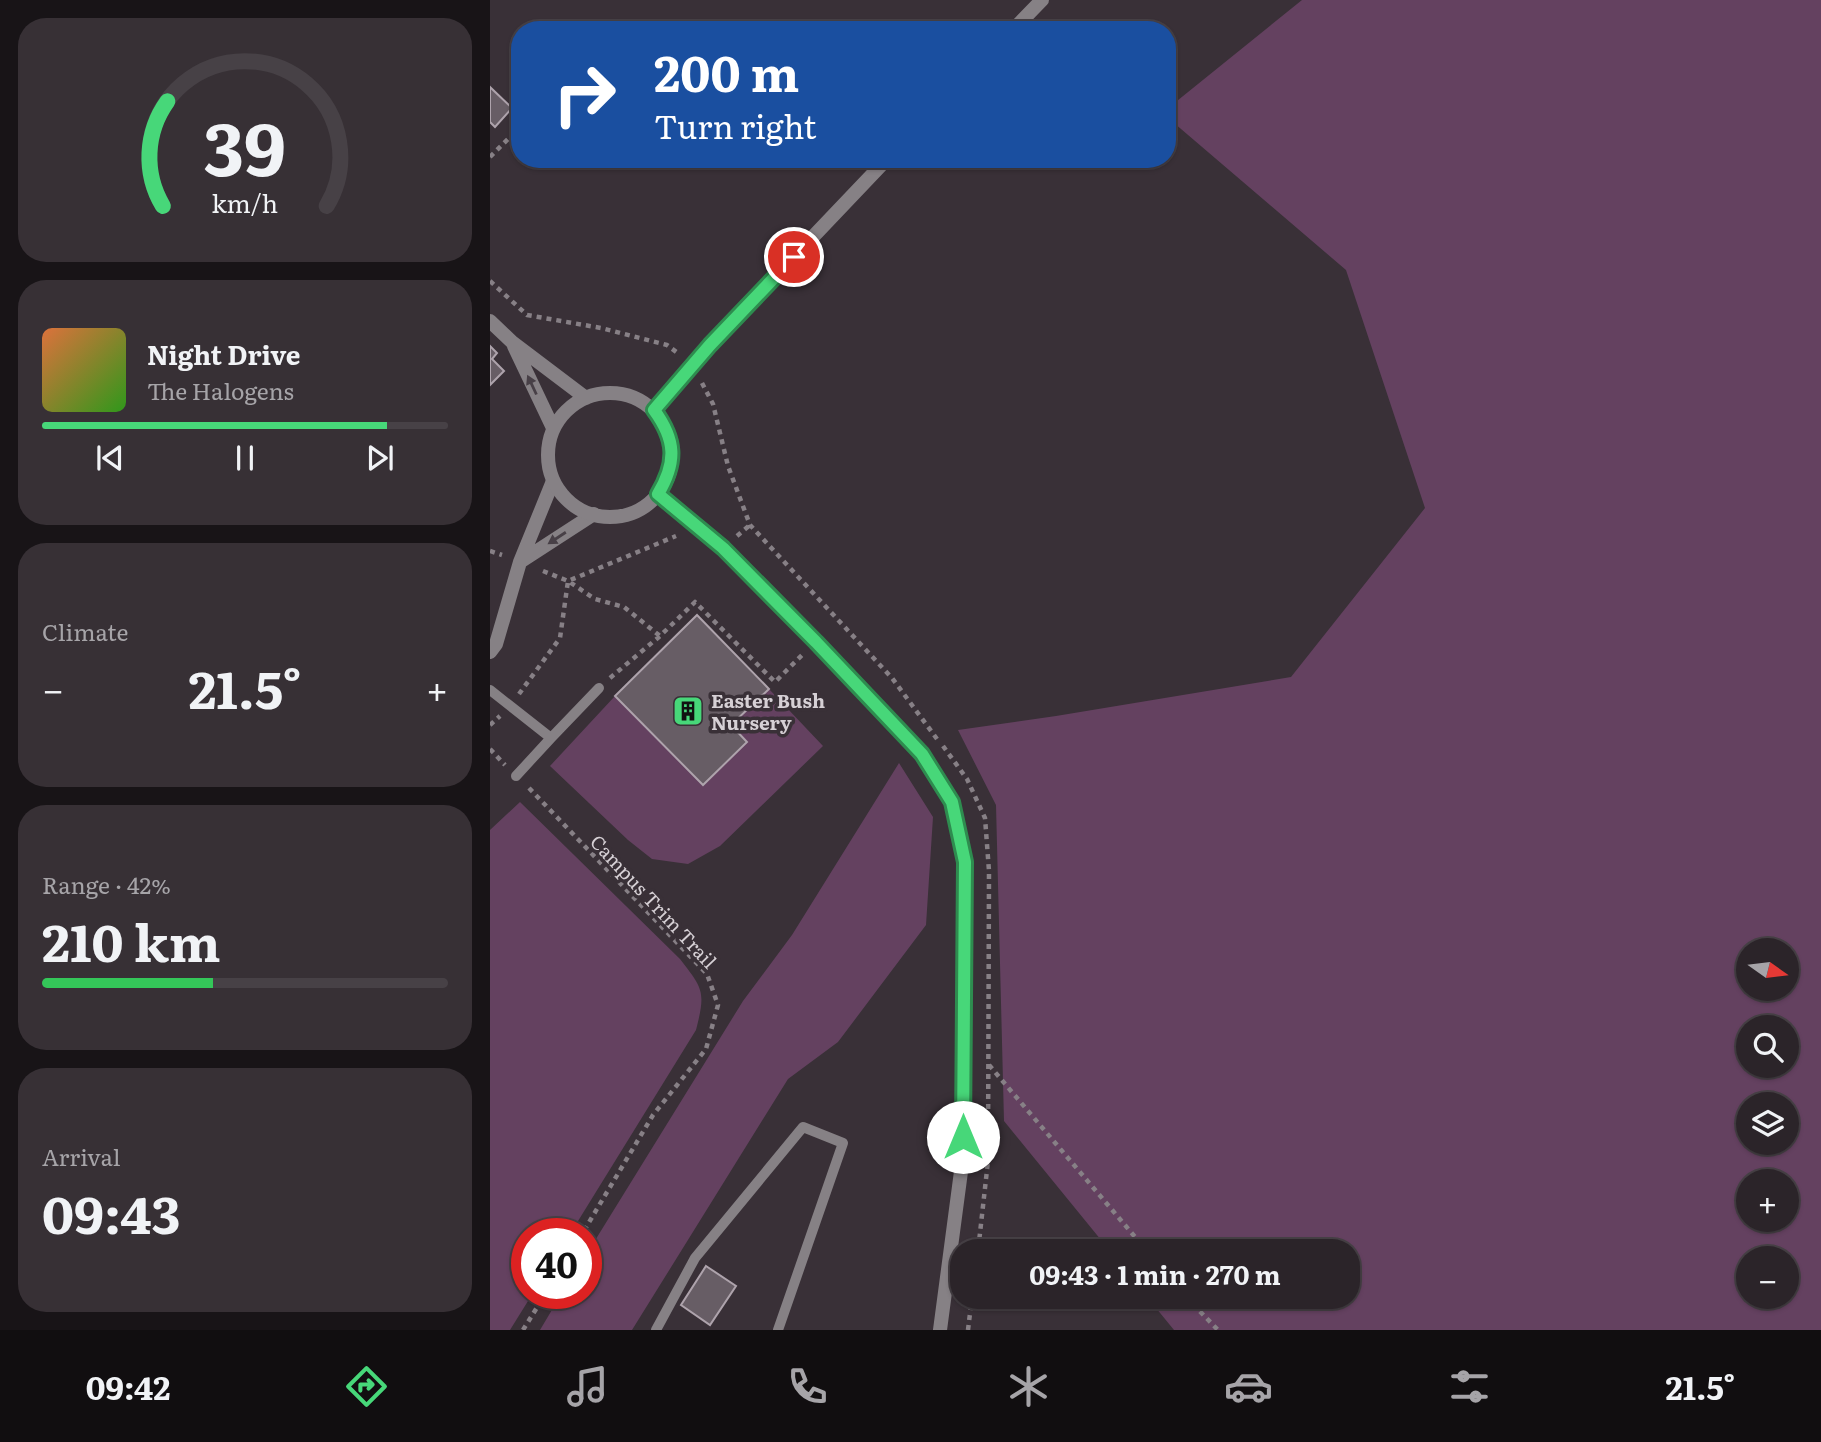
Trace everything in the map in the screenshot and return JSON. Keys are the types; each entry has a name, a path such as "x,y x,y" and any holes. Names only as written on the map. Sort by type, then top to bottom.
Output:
{"street":[{"path":"1022,21 1042,0"},
{"path":"654,410 692,364 878,168"},
{"path":"490,321 512,342 586,398"},
{"path":"512,342 553,428"},
{"path":"598,393 618,393 637,398 654,410 665,425 671,442 672,461 667,479 658,494 642,508 622,516 580,510 564,497 553,481 548,464 548,446 553,428 579,400 586,398 598,393"},
{"path":"490,652 496,644 520,562 553,481"},
{"path":"658,494 723,548 816,642 922,754 952,802 965,862 962,1164 940,1330"},
{"path":"520,562 594,514"}],"lane":[{"path":"516,776 599,688"},
{"path":"490,690 551,738"},
{"path":"656,1330 695,1258 803,1127 843,1143 778,1330"}],"path":[{"path":"490,157 511,136"},
{"path":"490,281 527,315 601,328 667,345 692,364 713,404 728,466 750,525 892,678 967,779 985,818 989,871 988,1161 979,1239"},
{"path":"723,548 750,525"},
{"path":"568,580 675,535 684,541"},
{"path":"490,551 568,580 595,599 624,607 660,636"},
{"path":"490,725 510,706 560,638 568,580"},
{"path":"599,688 660,636 695,601 775,682 816,642"},
{"name":"Campus Trim Trail","path":"490,749 707,974 718,1005 706,1049 653,1115 592,1218"},
{"path":"988,1064 1137,1239"},
{"path":"523,1330 536,1309"},
{"path":"968,1330 971,1309"},
{"path":"1198,1309 1218,1330"}],"shaded area":[{"path":"1302,0 1821,0 1821,1330 1174,1330 1157,1309 1360,1309 1360,1239 1100,1239 1004,1121 996,805 958,730 1291,677 1425,508 1346,270 1176,125 1176,102"},
{"path":"769,689 823,746 720,846 688,864 652,859 628,840 550,766 615,696 703,785 747,742 731,725"},
{"path":"899,763 933,817 926,925 838,1042 788,1079 632,1330 540,1330 552,1309 602,1309 602,1229 743,1001 792,935"},
{"path":"520,802 680,959 698,984 701,998 696,1030 580,1218 511,1218 511,1309 523,1309 510,1330 490,1330 490,830"}],"building":[{"path":"490,87 511,109 495,127 490,122"},
{"path":"490,346 497,353 492,359 504,371 490,385"},
{"name":"Easter Bush Nursery","path":"697,615 769,689 731,725 747,742 703,785 615,696"},
{"path":"706,1266 736,1286 710,1325 681,1305"}],"place":[{"name":"Easter Bush Nursery","path":"688,711"}],"route":[{"path":"794,257 692,364 654,410 665,425 671,442 672,461 667,479 658,494 723,548 816,642 922,754 952,802 965,862 963,1137"}]}
